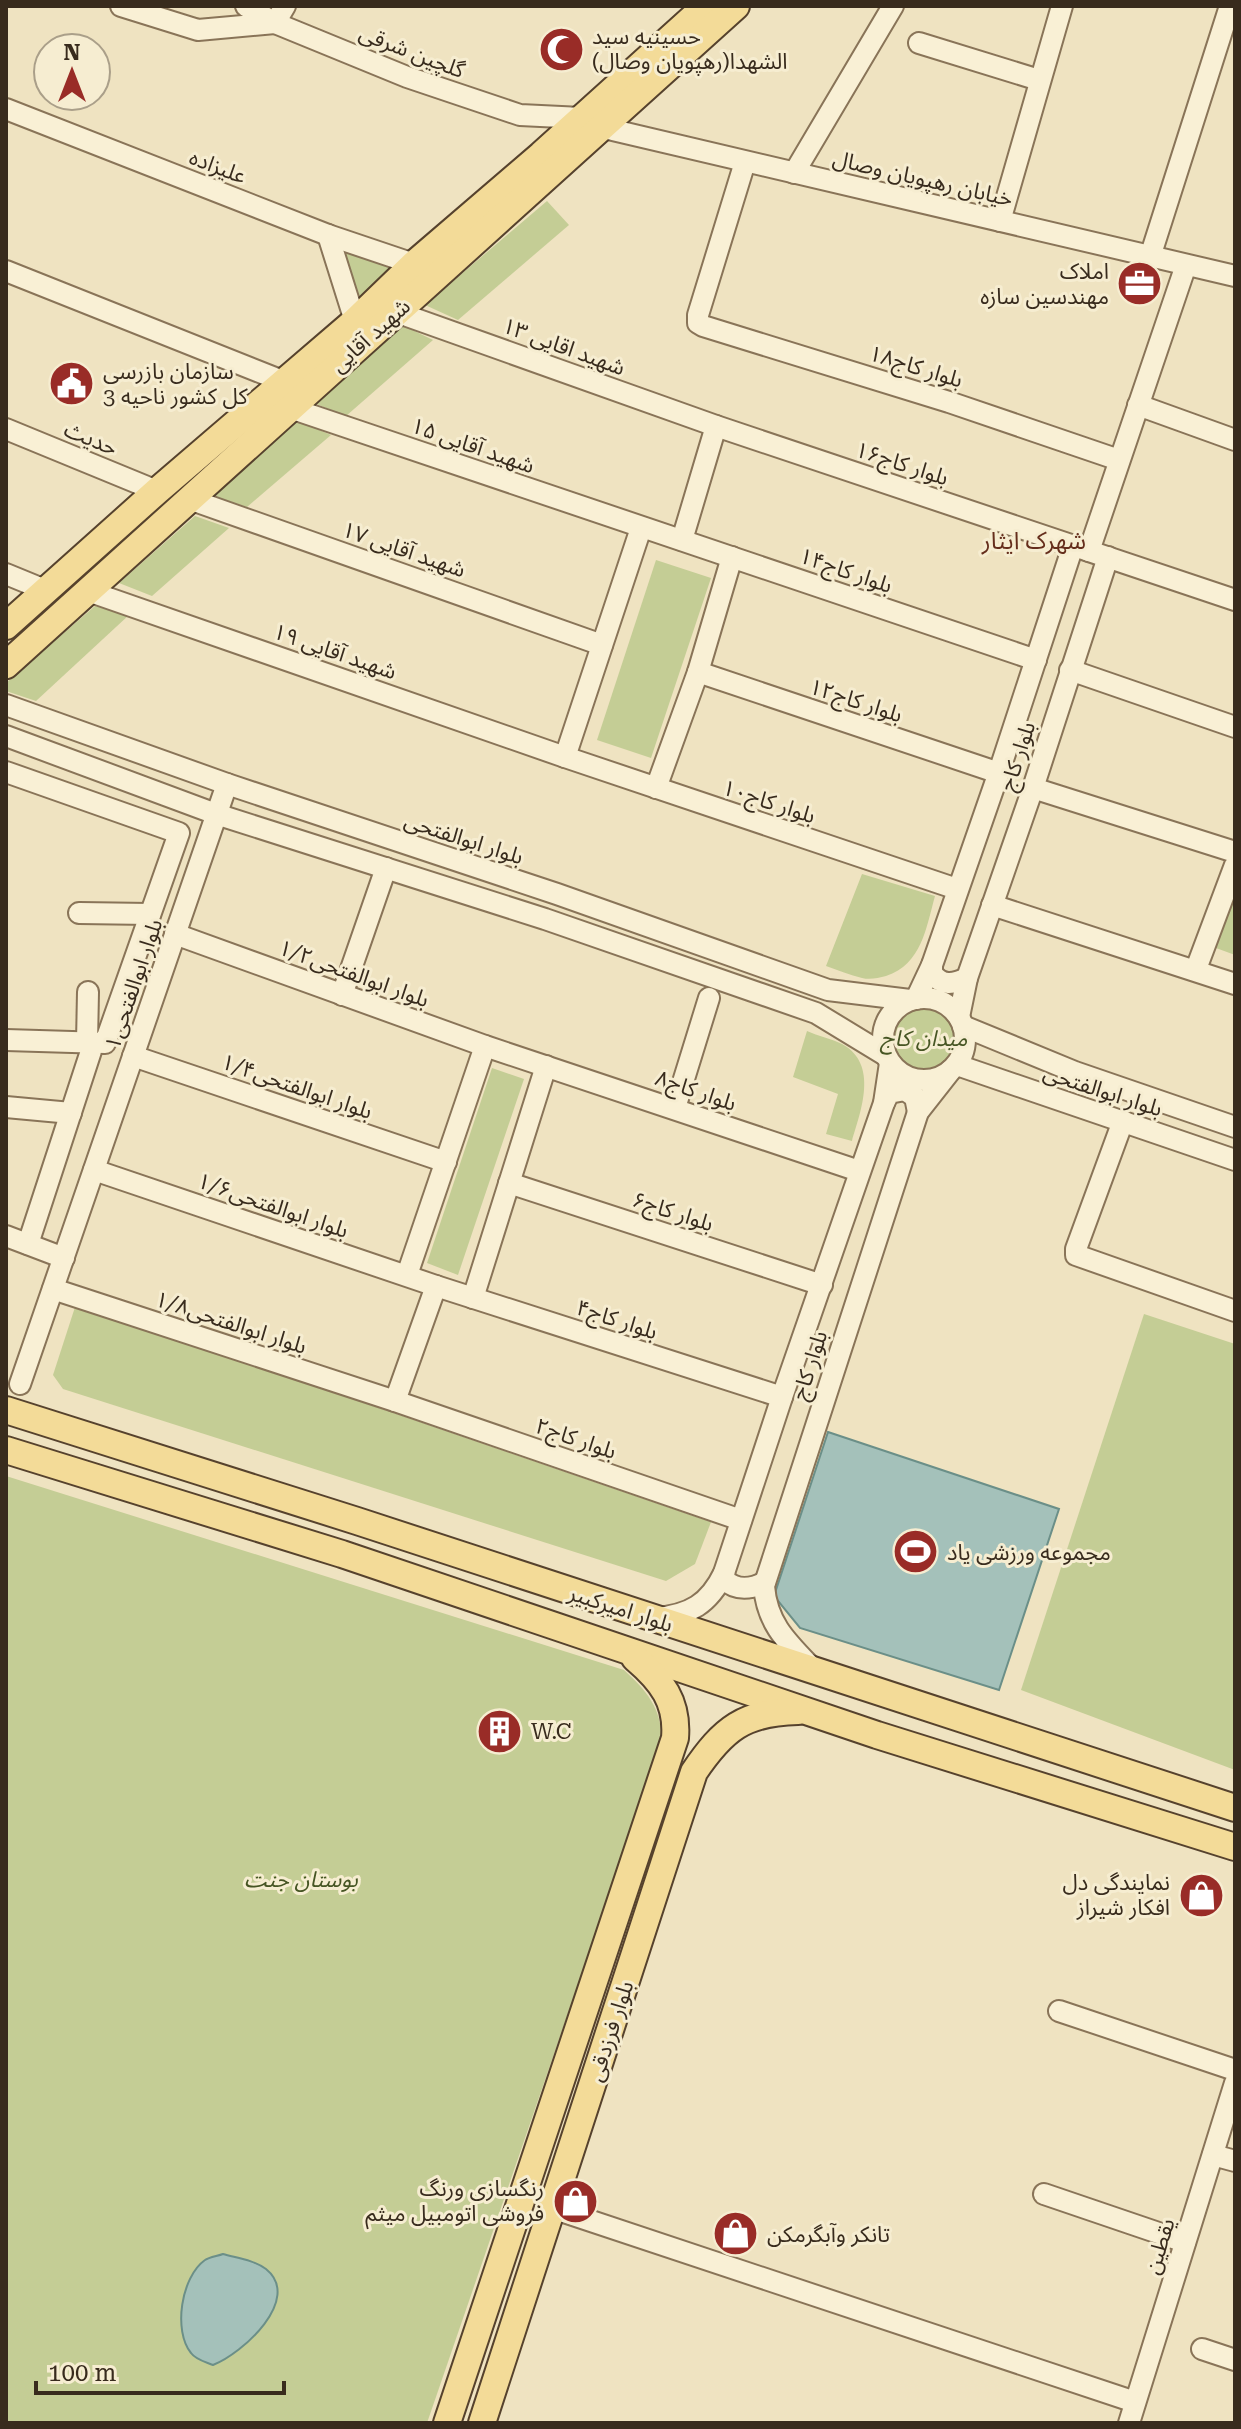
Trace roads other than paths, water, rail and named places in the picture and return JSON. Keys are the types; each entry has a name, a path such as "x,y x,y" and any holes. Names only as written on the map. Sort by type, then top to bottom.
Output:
{"main road":[{"name":"شهید آقایی","path":"6,626 157,491 396,312 591,123 706,6"},
{"name":"شهید آقایی","path":"6,665 189,499 355,321 414,264 541,155 591,123 736,6"},
{"name":"بلوار امیرکبیر","path":"6,1410 1235,1808"},
{"path":"48,1462 61,1426"},
{"name":"بلوار امیرکبیر","path":"6,1450 342,1554 630,1653 1235,1847"},
{"name":"بلوار فرزدقی","path":"447,2423 676,1730 673,1703 660,1681 630,1653"},
{"name":"بلوار فرزدقی","path":"482,2423 694,1772 715,1741 737,1724 767,1713 810,1711"},
{"path":"667,1764 674,1752 685,1750 694,1758 694,1772"}],"street":[{"path":"121,6 198,30 280,15"},
{"name":"گلچین شرقی","path":"246,6 280,15 407,77 520,115 591,123"},
{"path":"794,173 893,6"},
{"path":"1000,221 1062,6"},
{"path":"1150,257 1230,6"},
{"path":"919,43 1039,80"},
{"name":"علیزاده","path":"6,109 328,235 414,264"},
{"path":"520,115 534,125 541,136 541,155"},
{"name":"خیابان رهپویان وصال","path":"591,123 1235,276"},
{"name":"بلوار کاج۱۸","path":"745,162 698,323 1005,420 1119,460"},
{"path":"328,235 355,321"},
{"name":"بلوار کاج","path":"961,1022 967,978 1070,670 1090,551 1186,265"},
{"name":"شهید آقایی ۱۵","path":"6,271 288,395 641,528"},
{"name":"شهید اقایی ۱۳","path":"396,312 716,426"},
{"path":"1138,405 1235,440"},
{"path":"682,540 716,426"},
{"name":"بلوار کاج۱۶","path":"716,426 1235,600"},
{"name":"حدیث","path":"6,429 157,491"},
{"name":"شهید آقایی ۱۷","path":"189,499 602,645"},
{"path":"565,757 641,528"},
{"name":"بلوار کاج۱۴","path":"641,528 1036,660"},
{"name":"بلوار کاج","path":"913,999 932,965 1036,660 1090,551"},
{"path":"656,788 698,672 732,557"},
{"path":"6,574 45,590"},
{"name":"شهید آقایی ۱۹","path":"88,591 565,757"},
{"path":"1070,670 1235,727"},
{"name":"بلوار کاج۱۲","path":"698,672 999,773"},
{"name":"بلوار ابوالفتحی","path":"6,705 828,990 913,999"},
{"path":"1016,717 1052,729"},
{"path":"6,736 216,814 545,919 816,1013 834,1016 841,1011 841,1000 828,990"},
{"name":"بلوار کاج۱۰","path":"565,757 957,889"},
{"path":"6,772 179,833 105,1043 89,1046 6,1040"},
{"name":"بلوار ابوالفتحی۱","path":"20,1384 227,784"},
{"path":"1033,788 1235,852"},
{"path":"1196,969 1235,865"},
{"path":"342,995 386,868"},
{"path":"545,919 557,894"},
{"path":"992,905 1231,982"},
{"path":"79,913 150,914"},
{"name":"بلوار ابوالفتحی۱/۲","path":"175,934 516,1056"},
{"path":"932,965 932,973 941,981 953,984 967,978"},
{"path":"28,1244 71,1113 89,1046 88,992"},
{"path":"675,1108 709,998"},
{"path":"816,1013 888,1059 898,1071 919,1080 931,1080 954,1067 963,1053 965,1040 961,1022 945,1004 926,998 913,999 898,1006 883,1029 882,1042 888,1059"},
{"name":"بلوار ابوالفتحی","path":"961,1022 1006,1045 1235,1127"},
{"path":"990,1078 981,1064 982,1055 988,1047 1006,1045"},
{"path":"407,1275 485,1046"},
{"name":"بلوار ابوالفتحی۱/۴","path":"133,1056 446,1162"},
{"name":"بلوار کاج۸","path":"516,1056 859,1171"},
{"name":"بلوار کاج","path":"816,1672 785,1640 766,1608 765,1582 782,1463 782,1397 884,1103 888,1059"},
{"path":"473,1298 546,1066"},
{"name":"بلوار کاج","path":"650,1618 669,1617 700,1605 714,1594 741,1520 782,1463 918,1112 954,1067"},
{"name":"بلوار ابوالفتحی","path":"954,1067 1231,1159"},
{"path":"884,1103 889,1093 905,1090 915,1097 918,1112"},
{"path":"6,1107 71,1113"},
{"path":"1123,1121 1076,1255 1235,1311"},
{"path":"1231,1159 1235,1134"},
{"name":"بلوار ابوالفتحی۱/۶","path":"94,1170 436,1286"},
{"name":"بلوار کاج۶","path":"509,1183 822,1285"},
{"path":"6,1236 64,1258"},
{"path":"395,1401 436,1286"},
{"name":"بلوار کاج۴","path":"436,1286 782,1397"},
{"name":"بلوار ابوالفتحی۱/۸","path":"53,1289 395,1401"},
{"name":"بلوار کاج۲","path":"395,1401 741,1520"},
{"path":"724,1573 725,1580 739,1588 765,1582"},
{"path":"1059,2011 1235,2070"},
{"name":"یقطین","path":"1129,2423 1235,2083"},
{"path":"1213,2155 1235,2161"},
{"path":"1044,2194 1185,2242"},
{"path":"552,2208 1135,2402"},
{"path":"1202,2349 1235,2360"}],"water":[{"name":"مجموعه ورزشی یاد","path":"828,1432 1059,1509 999,1690 800,1628 774,1596"},
{"path":"223,2254 251,2261 266,2269 276,2281 277,2295 273,2310 252,2338 239,2350 213,2365 196,2357 185,2343 182,2305 185,2291 197,2268 207,2259"}],"place":[{"name":"حسینیه سید الشهدا(رهپویان وصال)","path":"561,49"},
{"name":"املاک مهندسین سازه","path":"1140,284"},
{"name":"سازمان بازرسی کل کشور ناحیه 3","path":"72,384"},
{"name":"مجموعه ورزشی یاد","path":"916,1552"},
{"name":"W.C","path":"500,1731"},
{"name":"نمایندگی دل افکار شیراز","path":"1201,1895"},
{"name":"رنگسازی ورنگ فروشی اتومبیل میثم","path":"575,2201"},
{"name":"تانکر وآبگرمکن","path":"736,2234"}],"district":[{"name":"شهرک ایثار","path":"1034,541"}],"park label":[{"name":"میدان کاج","path":"924,1038"},
{"name":"بوستان جنت","path":"301,1879"}]}
